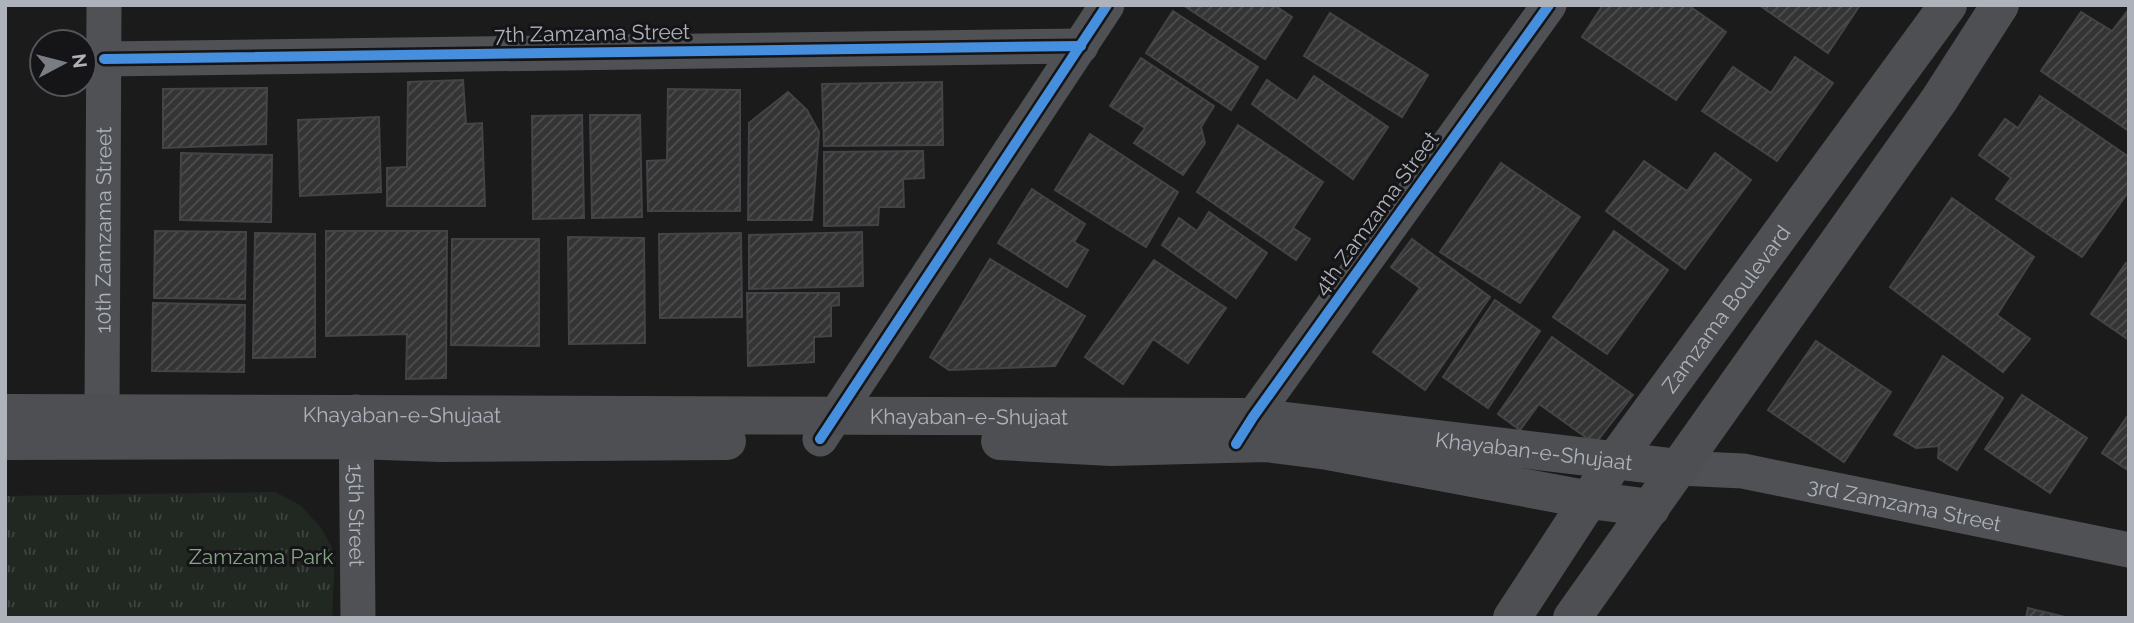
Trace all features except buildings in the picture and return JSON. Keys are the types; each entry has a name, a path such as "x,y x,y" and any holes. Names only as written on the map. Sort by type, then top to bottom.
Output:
{"main road":[{"name":"Zamzama Boulevard","path":"1512,618 1615,460 1948,5"},
{"path":"1572,618 1939,100 2000,5"},
{"name":"Khayaban-e-Shujaat","path":"5,413 102,414 356,426 1245,430 1615,460 1679,468"},
{"name":"Khayaban-e-Shujaat","path":"5,441 356,426"},
{"name":"Khayaban-e-Shujaat","path":"1245,430 1266,443 1328,451 1651,508"}],"street":[{"name":"10th Zamzama Street","path":"102,414 104,5"},
{"path":"828,428 1107,5"},
{"name":"4th Zamzama Street","path":"1245,430 1549,5"},
{"name":"7th Zamzama Street","path":"104,59 1081,47"},
{"name":"15th Street","path":"356,426 358,618"},
{"name":"3rd Zamzama Street","path":"1679,468 1743,471 2129,550"}],"green space":[{"name":"Zamzama Park","path":"275,492 300,505 322,529 335,554 332,618 5,618 5,496"}],"cycle path":[{"path":"820,439 1107,5"},
{"path":"1236,444 1549,5"},
{"path":"104,59 1081,46"}]}
